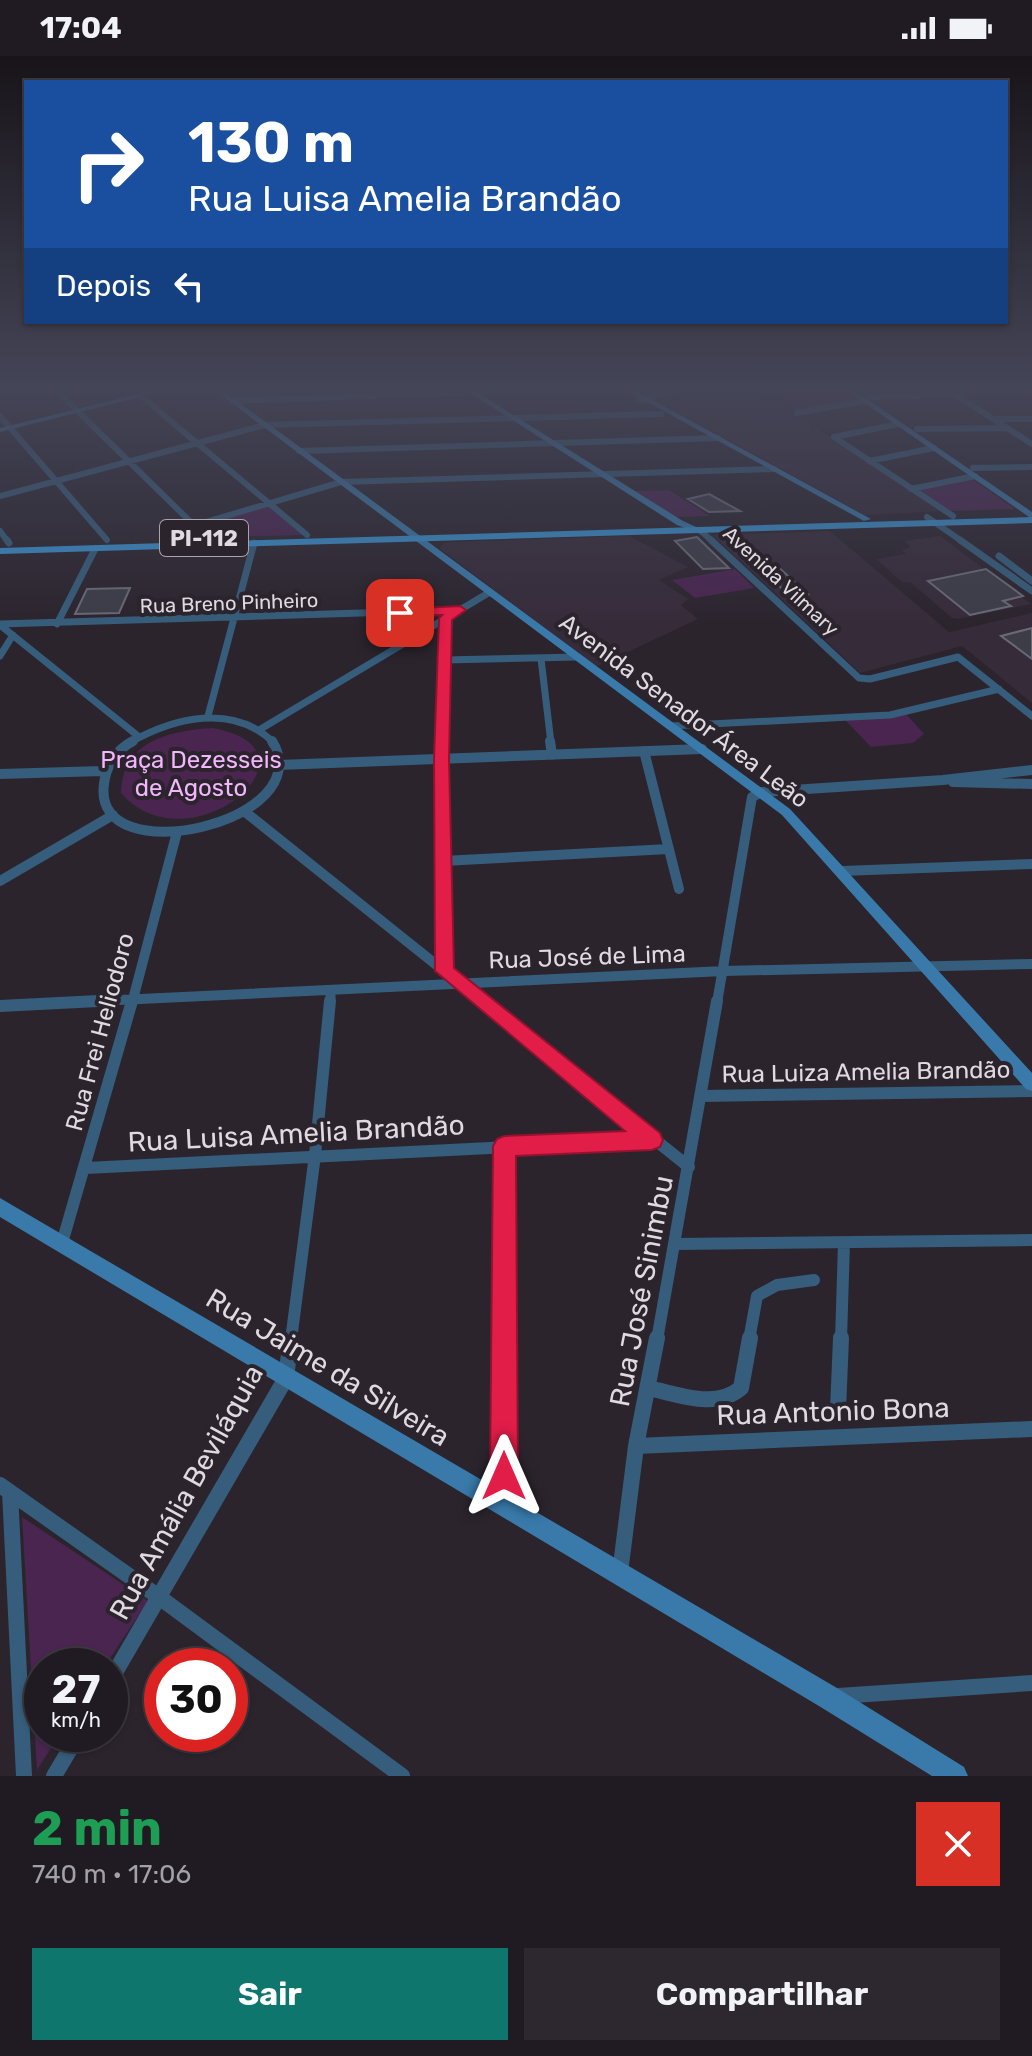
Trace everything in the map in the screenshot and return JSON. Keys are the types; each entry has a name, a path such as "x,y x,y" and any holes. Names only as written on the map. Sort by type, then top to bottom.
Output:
{"main road":[{"name":"PI-112","path":"3,546 95,549 680,523 1031,514"},
{"name":"PI-112","path":"3,546 307,535 442,538 939,524 1031,514"},
{"path":"434,551 442,538"}],"street":[{"path":"44,466 107,540"},
{"path":"0,498 120,466"},
{"path":"135,466 207,538"},
{"path":"225,466 307,535"},
{"name":"Avenida Senador Área Leão","path":"320,466 786,812 1032,1084"},
{"name":"Avenida Vilmary","path":"587,466 680,523 701,531 856,676 870,679 954,657 965,659 999,689"},
{"path":"758,466 842,512 849,519"},
{"path":"768,466 867,519"},
{"path":"877,466 953,516"},
{"path":"964,466 974,472"},
{"path":"966,466 1031,514"},
{"path":"911,489 974,472 1032,467"},
{"path":"196,525 341,482 774,469"},
{"path":"927,517 1032,591"},
{"path":"0,531 3,546"},
{"path":"208,716 254,543"},
{"path":"57,624 95,549"},
{"path":"999,556 1028,574 1032,581"},
{"path":"259,730 490,592"},
{"name":"Rua Breno Pinheiro","path":"0,625 460,610"},
{"path":"444,971 441,759 446,618"},
{"path":"0,625 138,736"},
{"path":"0,656 13,635"},
{"path":"445,660 578,657"},
{"path":"541,659 552,755"},
{"path":"671,726 890,715 999,689 1032,716"},
{"path":"208,716 235,719 259,730 274,744 278,765 271,786 244,811 204,828 177,832 137,828 113,815 105,806 99,789 103,771 116,752 138,736 163,724 208,716"},
{"path":"278,765 702,749"},
{"path":"644,751 679,889"},
{"path":"762,792 943,780 1032,770"},
{"path":"0,774 103,771"},
{"path":"943,780 975,784 1032,784"},
{"name":"Rua José Sinimbu","path":"620,1573 636,1446 676,1244 752,797 762,792"},
{"path":"244,811 689,1167"},
{"path":"0,881 113,815"},
{"name":"Rua Frei Heliodoro","path":"62,1243 86,1168 177,832"},
{"path":"443,861 669,849"},
{"path":"842,871 1032,864"},
{"name":"Rua José de Lima","path":"0,1006 724,971 1032,964"},
{"name":"Rua Amália Beviláquia","path":"128,1650 286,1378 315,1155 331,991"},
{"name":"Rua Luiza Amelia Brandão","path":"702,1096 1032,1091"},
{"name":"Rua Luisa Amelia Brandão","path":"86,1168 652,1140"},
{"path":"503,1506 504,1146"},
{"name":"Rua Jaime da Silveira","path":"4,1214 62,1243 828,1697 955,1776"},
{"path":"676,1244 1032,1240"},
{"path":"838,1410 844,1243"},
{"path":"648,1388 716,1400 737,1393 741,1388 757,1296 767,1288 787,1281 814,1280"},
{"name":"Rua Antonio Bona","path":"636,1446 1032,1429"},
{"path":"5,1488 402,1776"},
{"path":"5,1488 24,1776"},
{"path":"828,1697 1032,1683"},
{"path":"54,1776 68,1752"}],"shaded area":[{"path":"776,466 874,466 941,511 865,515"},
{"path":"830,531 949,632 1032,613 1032,703 962,646 860,673 713,535"},
{"path":"629,536 688,567 659,580 688,599 681,605 698,619 596,667 439,548 451,542"},
{"path":"940,536 1031,604 952,618 910,582 902,582 876,559 906,554 902,550 911,547 904,541"}],"green space":[{"path":"972,479 1015,509 950,511 916,489"},
{"path":"669,490 710,516 676,517 635,491"},
{"path":"270,503 307,535 214,537 201,525"},
{"path":"735,569 754,588 695,598 672,580"},
{"path":"907,715 924,734 913,743 871,747 845,720"},
{"name":"Praça Dezesseis de Agosto","path":"212,728 246,740 259,758 255,778 238,798 212,812 181,819 149,813 121,793 123,775 139,750 165,736"},
{"path":"22,1517 148,1601 117,1648 30,1648"},
{"path":"36,1752 48,1752 37,1770"}],"building":[{"path":"709,494 740,511 709,512 688,499"},
{"path":"697,537 729,568 703,569 675,541"},
{"path":"777,566 808,594 792,598 761,569"},
{"path":"986,569 1023,596 1003,601 1011,606 970,615 928,581"},
{"path":"130,588 119,613 75,614 87,589"},
{"path":"1032,628 1032,659 1001,636"}],"route":[{"path":"400,613 460,610 446,618 441,759 444,971 652,1140 504,1146 504,1476"}]}
